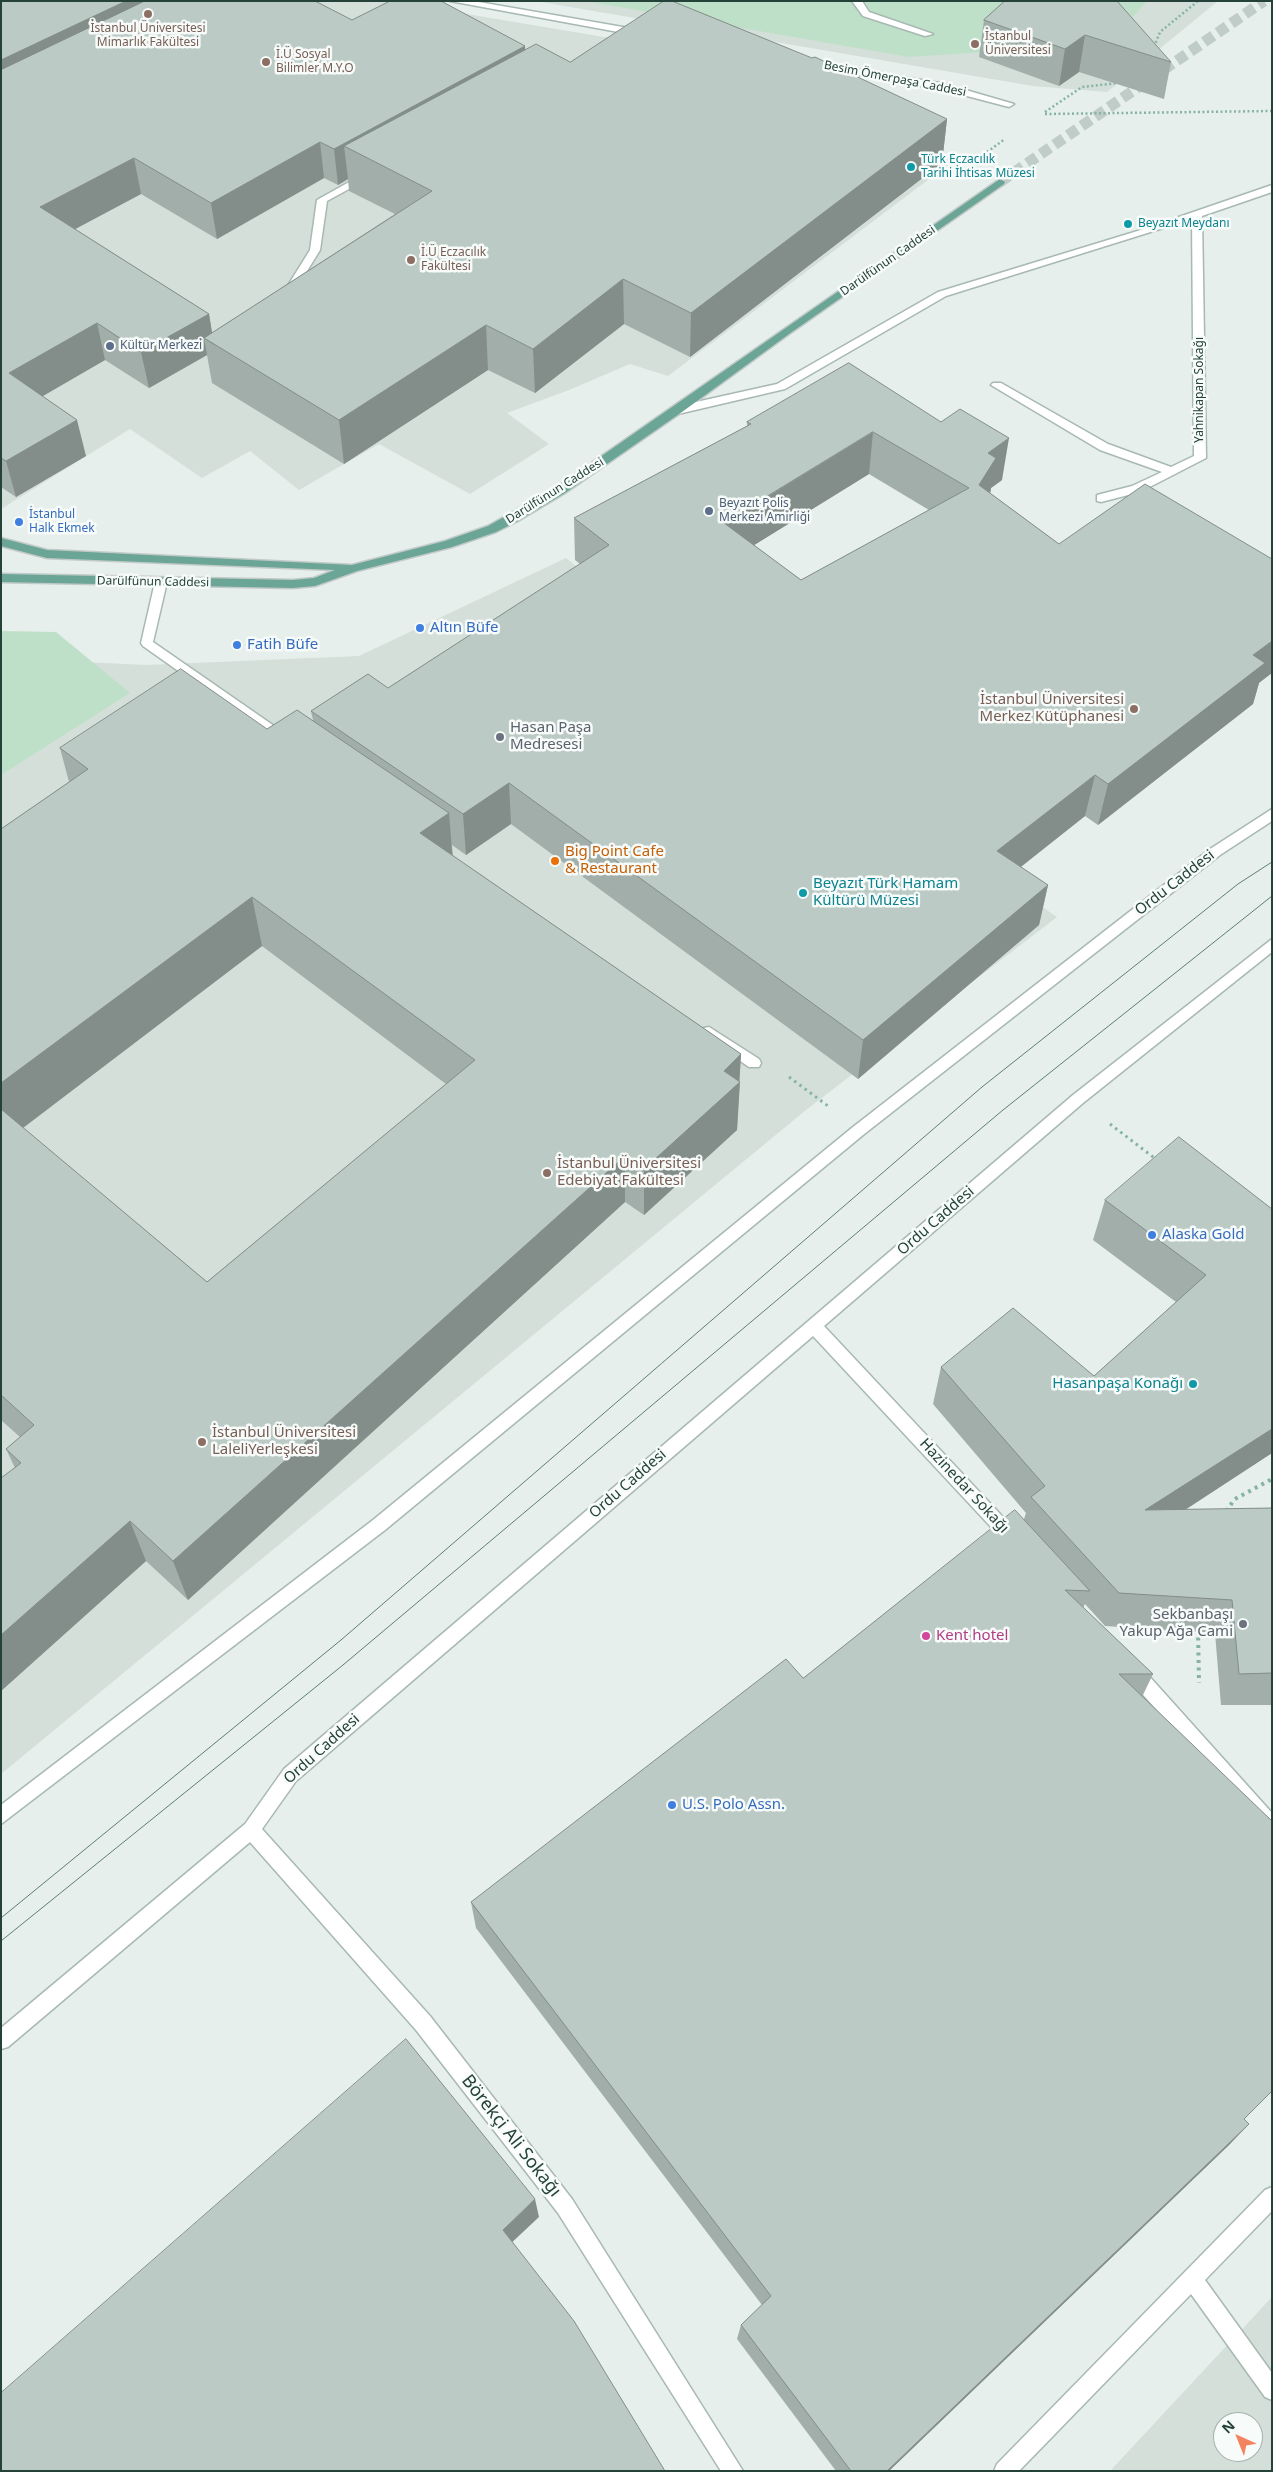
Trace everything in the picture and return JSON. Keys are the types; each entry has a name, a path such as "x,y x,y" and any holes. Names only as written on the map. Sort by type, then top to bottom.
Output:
{"main road":[{"name":"Darülfünun Caddesi","path":"1,578 292,584 315,582 354,568 448,544 506,522 561,490 678,410 1000,182"},
{"path":"1,542 47,554 309,564 354,568"}],"street":[{"path":"455,1 654,36"},
{"path":"858,1 866,14 928,34"},
{"path":"612,41 629,32"},
{"name":"Besim Ömerpaşa Caddesi","path":"810,64 945,87 1009,104"},
{"path":"281,305 316,250 322,200 375,171"},
{"path":"678,410 781,387 942,294 1197,214 1272,188"},
{"name":"Yahnikapan Sokağı","path":"1101,498 1136,488 1200,458 1202,420 1197,214"},
{"path":"997,385 1104,447 1173,472"},
{"path":"161,582 146,643 299,750"},
{"name":"Ordu Caddesi","path":"1,1816 379,1525 858,1131 1216,852 1272,814"},
{"name":"Ordu Caddesi","path":"1,2040 251,1830 290,1775 1078,1099 1272,944"},
{"path":"696,1023 754,1063"},
{"name":"Hazinedar Sokağı","path":"814,1326 1024,1551"},
{"path":"1124,1662 1272,1826"},
{"name":"Börekçi Ali Sokağı","path":"251,1830 423,2022 565,2206 733,2471"},
{"path":"1004,2471 1272,2197"},
{"path":"1191,2278 1272,2390"}],"path":[{"path":"1154,48 1160,32 1198,1"},
{"path":"1042,114 1082,87 1122,83"},
{"path":"1073,114 1272,111"},
{"path":"980,157 1011,135"},
{"path":"1078,1099 1162,1164"},
{"path":"1224,1514 1235,1499 1272,1480"},
{"path":"1171,1714 1200,1682 1198,1624"}],"shaded area":[{"name":"İ.Ü Eczacılık Fakültesi","path":"237,1 389,1 712,55 953,161 668,376 630,364 569,390 507,413 549,444 470,494 379,444 299,490 250,451 202,478 130,429 1,509 1,120"},
{"name":"İstanbul Üniversitesi","path":"535,1 1218,1 1107,92 1033,86"},
{"name":"İstanbul Üniversitesi LaleliYerleşkesi","path":"566,558 798,739 1057,917 806,1110 1,1774 1,658 146,665 359,656"},
{"path":"1272,2297 1272,2471 1110,2471"}],"green space":[{"path":"585,1 1147,1 1120,31 985,52 909,57"},
{"path":"1,631 56,632 130,693 1,775"}],"building":[{"path":"1,1 126,1 1,60"},
{"path":"145,1 315,1 352,20 390,1 441,1 525,46 334,149 320,142 211,203 134,158 40,207 209,314 141,352 97,323 9,373 77,420 6,461 1,458 1,70"},
{"path":"664,1 672,1 812,58 815,57 947,119 691,313 623,279 533,349 486,325 339,420 204,338 432,191 344,146 536,44 570,62"},
{"path":"1005,1 1117,1 1171,62 1085,35 1065,49 984,20"},
{"path":"849,363 941,422 960,409 1009,438 988,453 996,458 979,485 1059,544 1145,484 1272,559 1272,641 1253,655 1265,663 1108,784 1095,775 997,851 1048,885 863,1040 509,783 463,814 311,711 368,674 388,688 609,545 574,518 751,424 747,422","holes":["873,432 969,488 801,580 724,523"]},
{"name":"İstanbul Üniversitesi LaleliYerleşkesi","path":"181,669 267,729 297,710 449,813 420,833 741,1054 724,1071 740,1082 644,1169 625,1156 173,1561 130,1521 1,1635 1,1478 21,1463 6,1449 34,1425 1,1395 1,1109 207,1282 475,1060 252,897 1,1083 1,829 88,769 60,748"},
{"name":"Hasanpaşa Konağı","path":"1179,1137 1272,1209 1272,1429 1145,1510 1272,1508 1272,1673 1239,1674 1232,1600 1119,1593 1031,1497 1045,1486 941,1367 1013,1308 1094,1376 1206,1275 1105,1200"},
{"path":"1015,1510 1090,1591 1065,1590 1153,1674 1119,1674 1272,1821 1272,2091 1244,2119 1249,2124 887,2471 851,2471 741,2325 771,2296 471,1902 786,1659 803,1678"},
{"path":"406,2039 535,2199 503,2230 574,2321 665,2471 1,2471 1,2393"}],"tunnel":[{"path":"1000,182 1264,1"}],"tram line":[{"path":"1,1918 341,1640 982,1087 1238,884 1272,862"},
{"path":"1,1941 343,1665 1003,1110 1272,896"}],"place":[{"name":"İstanbul Üniversitesi Mimarlık Fakültesi","path":"148,14"},
{"name":"İstanbul Üniversitesi","path":"975,44"},
{"name":"İ.Ü Sosyal Bilimler M.Y.O","path":"266,62"},
{"name":"Türk Eczacılık Tarihi İhtisas Müzesi","path":"911,167"},
{"name":"Beyazıt Meydanı","path":"1128,224"},
{"name":"İ.Ü Eczacılık Fakültesi","path":"411,260"},
{"name":"Kültür Merkezi","path":"110,346"},
{"name":"Beyazıt Polis Merkezi Amirliği","path":"709,511"},
{"name":"İstanbul Halk Ekmek","path":"19,522"},
{"name":"Altın Büfe","path":"420,628"},
{"name":"Fatih Büfe","path":"237,645"},
{"name":"İstanbul Üniversitesi Merkez Kütüphanesi","path":"1134,709"},
{"name":"Hasan Paşa Medresesi","path":"500,737"},
{"name":"Big Point Cafe & Restaurant","path":"555,861"},
{"name":"Beyazıt Türk Hamam Kültürü Müzesi","path":"803,893"},
{"name":"İstanbul Üniversitesi Edebiyat Fakültesi","path":"547,1173"},
{"name":"Alaska Gold","path":"1152,1235"},
{"name":"Hasanpaşa Konağı","path":"1193,1384"},
{"name":"İstanbul Üniversitesi LaleliYerleşkesi","path":"202,1442"},
{"name":"Sekbanbaşı Yakup Ağa Cami","path":"1243,1624"},
{"name":"Kent hotel","path":"926,1636"},
{"name":"U.S. Polo Assn.","path":"672,1805"}]}
